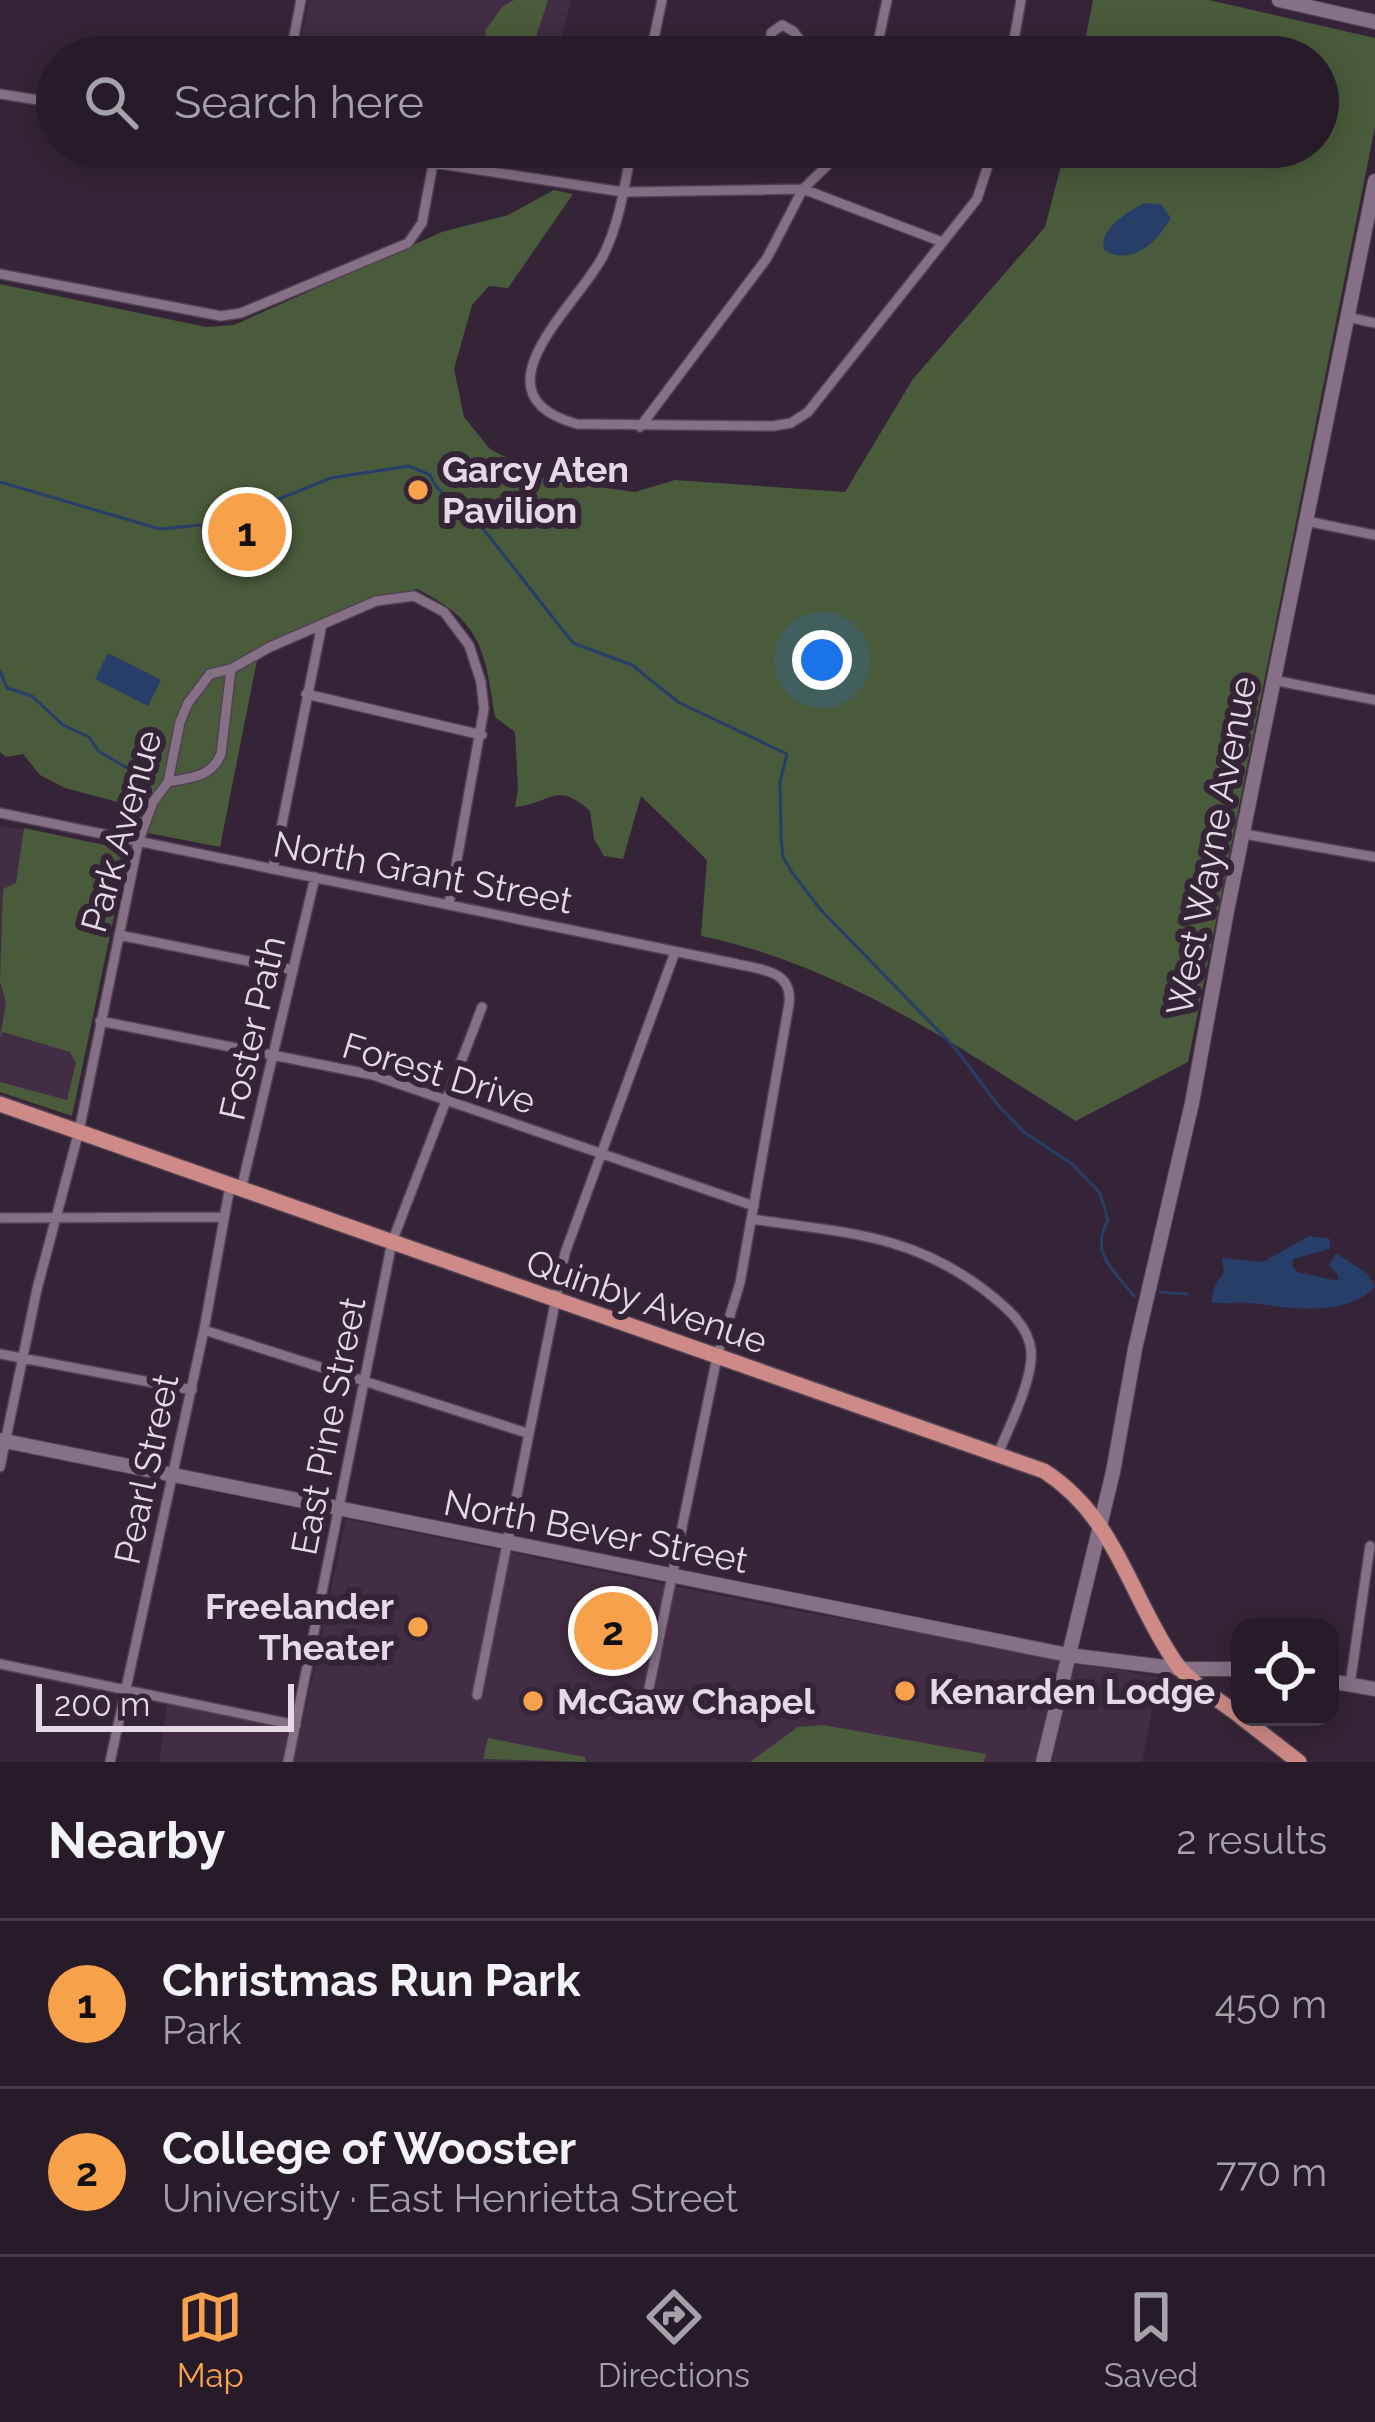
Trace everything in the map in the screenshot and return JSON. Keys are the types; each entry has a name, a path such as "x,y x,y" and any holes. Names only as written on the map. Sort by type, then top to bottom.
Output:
{"main road":[{"name":"Quinby Avenue","path":"0,1104 1044,1471 1098,1520 1181,1670"},
{"path":"1181,1670 1231,1708"},
{"path":"1252,1726 1290,1759"}],"street":[{"path":"294,36 301,0"},
{"path":"654,36 662,0"},
{"path":"879,36 887,0"},
{"path":"1015,36 1021,0"},
{"path":"1279,0 1375,22"},
{"path":"0,94 36,100"},
{"path":"0,274 202,315 241,313 408,243 422,223 432,168"},
{"path":"460,168 623,192 803,189 942,242"},
{"path":"628,168 613,235 602,258 538,346 531,372 537,399 559,419 596,427 791,423 808,412 984,186 989,168"},
{"path":"640,427 767,258 803,189 824,168"},
{"name":"West Wayne Avenue","path":"1043,1762 1192,1103 1375,181"},
{"path":"1347,317 1375,323"},
{"path":"1306,521 1375,535"},
{"name":"Park Avenue","path":"0,1467 79,1131 138,843 153,802 168,782 174,741 188,703 211,674 231,670 270,647 397,595 430,602 454,622 469,645 481,682 482,735 449,904"},
{"path":"273,869 322,624"},
{"path":"296,638 316,654"},
{"path":"168,782 202,776 217,765 231,670"},
{"path":"1274,680 1375,700"},
{"path":"306,694 482,735"},
{"name":"North Grant Street","path":"0,813 778,974 790,992 752,1219 740,1282 717,1357 650,1688"},
{"path":"1244,834 1375,856"},
{"name":"Foster Path","path":"236,1188 274,1055 315,877"},
{"path":"118,935 293,970"},
{"path":"477,1695 565,1253 675,952"},
{"name":"East Pine Street","path":"288,1762 392,1242 482,1007"},
{"name":"Forest Drive","path":"100,1022 373,1075 754,1206"},
{"name":"Pearl Street","path":"110,1762 205,1330 224,1217 236,1188"},
{"path":"0,1218 224,1217"},
{"path":"752,1219 915,1248 970,1279 1008,1308 1031,1350 1029,1373 997,1456"},
{"path":"205,1330 527,1433"},
{"path":"0,1354 192,1390"},
{"name":"North Bever Street","path":"3,1440 1068,1655 1181,1670 1231,1670"},
{"path":"1350,1684 1370,1546"},
{"path":"0,1664 296,1725"},
{"path":"1339,1682 1375,1689"}],"shaded area":[{"path":"309,0 571,0 562,36 301,36"},
{"path":"0,825 126,851 70,1114 0,1090"},
{"path":"346,1519 772,1606 1158,1677 1142,1762 159,1762 167,1705 301,1731"}],"green space":[{"path":"514,0 548,0 536,36 486,36 502,7"},
{"path":"1093,0 1209,0 1375,38 1375,127 1188,1062 1076,1121 942,1037 851,988 753,949 701,936 707,860 641,796 623,859 604,856 594,839 590,811 569,797 553,796 515,807 515,732 495,717 477,640 455,613 417,589 259,650 220,847 132,830 138,801 132,787 121,803 65,788 40,775 23,754 6,757 0,752 0,284 206,327 234,325 442,232 508,215 554,190 573,194 508,288 489,286 472,305 454,369 464,417 490,449 548,480 635,492 675,480 845,492 913,379 1045,227 1060,168 1339,168 1339,36 1086,36"},
{"path":"24,828 128,850 72,1116 0,1092 0,1082 67,1100 76,1063 70,1052 3,1032 0,1038 6,1002 0,982 3,889 16,883"},
{"path":"823,1725 986,1754 984,1762 750,1762 798,1727"},
{"path":"488,1738 585,1757 586,1762 483,1759"}],"water":[{"path":"1143,203 1161,204 1171,218 1159,236 1134,254 1104,250 1110,228"},
{"path":"108,653 161,680 148,706 95,679"},
{"path":"1309,1236 1330,1239 1330,1249 1293,1259 1298,1272 1338,1281 1329,1265 1336,1253 1368,1274 1375,1287 1363,1297 1333,1307 1211,1302 1224,1272 1222,1258 1263,1262"}],"waterway":[{"path":"0,482 160,529 220,523 331,478 409,466 430,475 480,525 573,643 632,665 678,702 787,754 780,782 781,838 791,871 820,909 956,1049 997,1104 1024,1132 1072,1164 1100,1193 1108,1220 1103,1252 1134,1296"},
{"path":"0,671 7,688 32,696 63,725 89,737 98,751 148,780"},
{"path":"1160,1292 1187,1294"}],"place":[{"name":"Garcy Aten Pavilion","path":"418,490"},
{"name":"Christmas Run Park","path":"247,532"},
{"name":"Freelander Theater","path":"418,1627"},
{"name":"College of Wooster","path":"613,1631"},
{"name":"Kenarden Lodge","path":"905,1691"},
{"name":"McGaw Chapel","path":"533,1701"}]}
